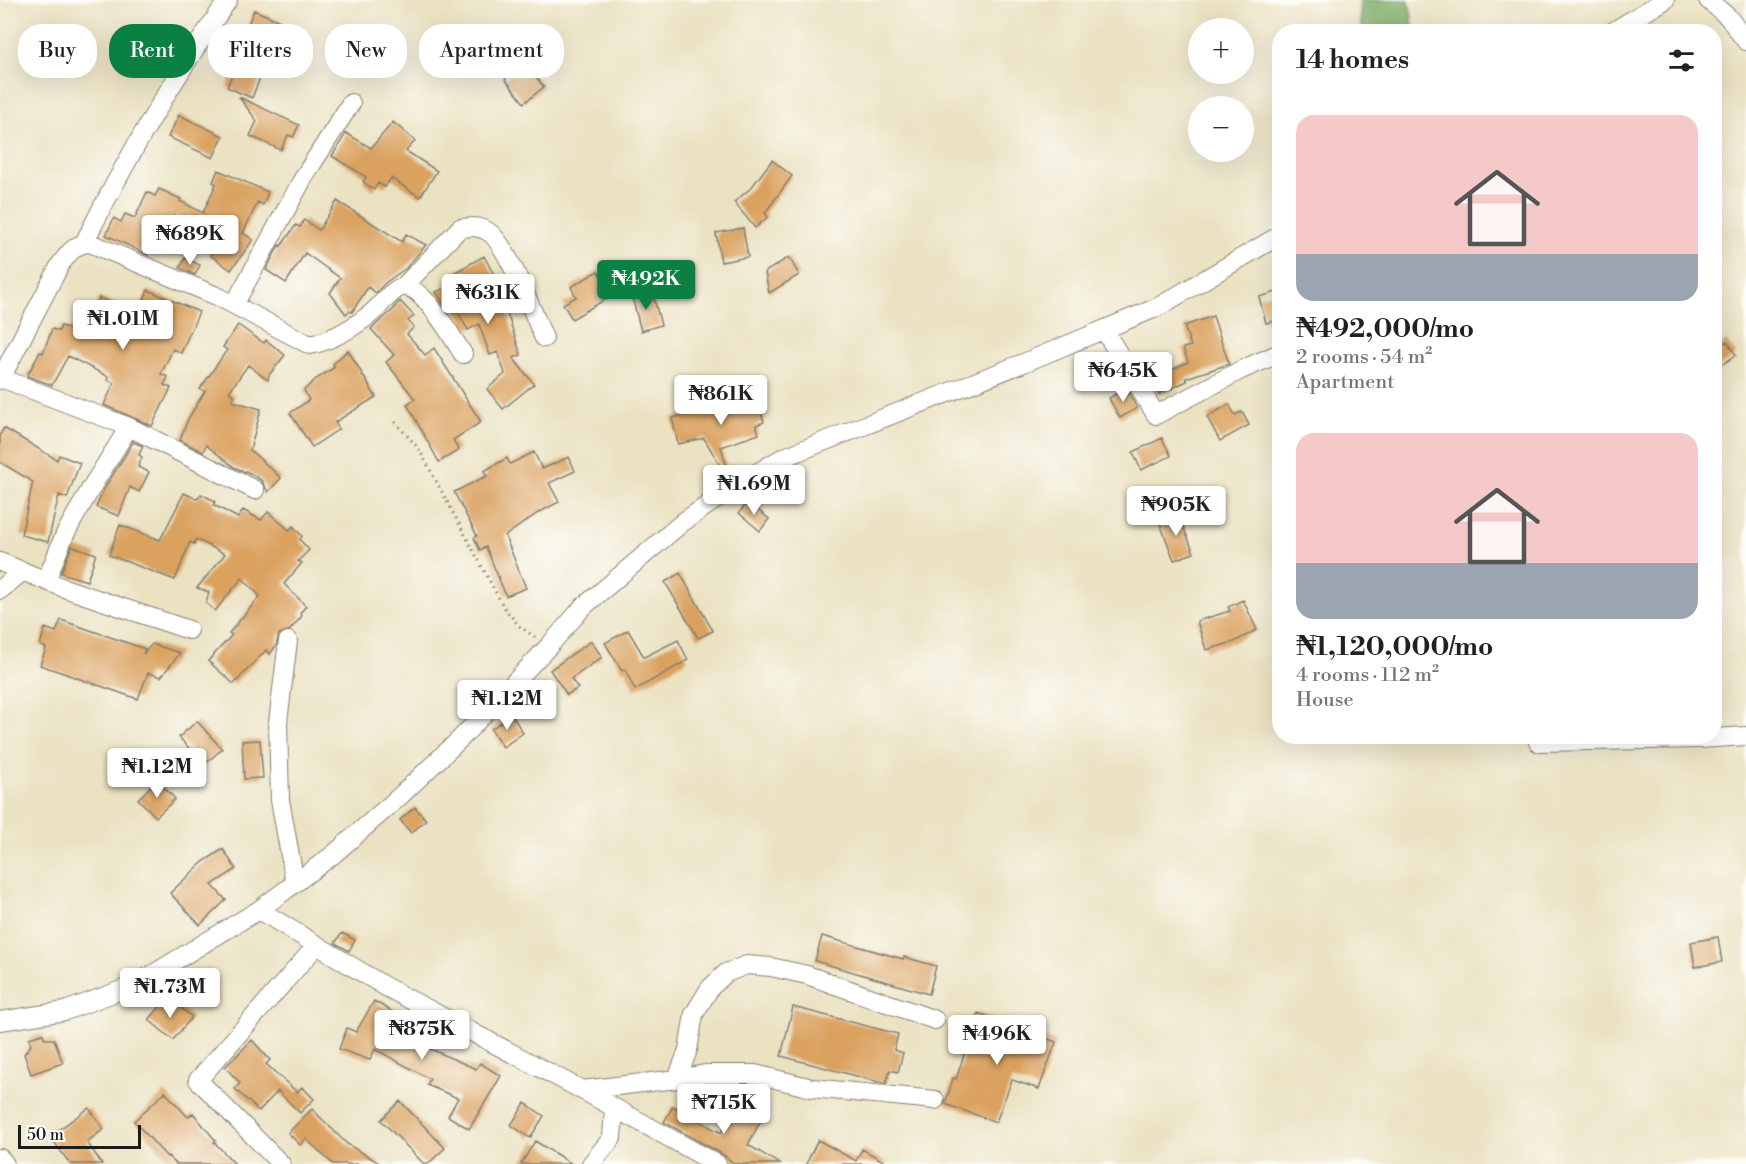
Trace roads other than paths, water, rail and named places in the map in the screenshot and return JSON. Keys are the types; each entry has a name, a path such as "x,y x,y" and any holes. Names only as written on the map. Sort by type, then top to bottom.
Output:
{"street":[{"path":"84,243 105,201 187,60 228,0"},
{"path":"1625,24 1665,0"},
{"path":"1708,0 1728,17 1746,41"},
{"path":"234,305 305,175 351,104"},
{"path":"255,490 129,427 1,379 60,265 71,250 84,243 90,243 123,256 234,305 310,345 342,332 369,316 395,291 404,286 460,228 475,226 489,231 505,250 544,338"},
{"path":"0,1021 65,1011 135,985 259,910 334,854 406,790 460,739 583,607 683,522 738,484 782,458 1158,307 1272,240"},
{"path":"404,286 411,288 432,306 463,354"},
{"path":"1104,330 1156,415 1272,356"},
{"path":"46,581 65,534 129,427"},
{"path":"0,562 46,581 189,630"},
{"path":"0,590 23,572"},
{"path":"288,641 278,722 280,800 295,883"},
{"path":"1722,738 1746,736"},
{"path":"259,910 386,987 717,1164"},
{"path":"281,1164 198,1080 317,945"},
{"path":"677,1079 688,1050 694,1014 710,988 726,973 747,965 771,967 807,975 935,1020"},
{"path":"582,1090 705,1074 755,1074 812,1088 935,1100"},
{"path":"591,1164 612,1138 614,1108"},
{"path":"0,1158 5,1164"}]}
